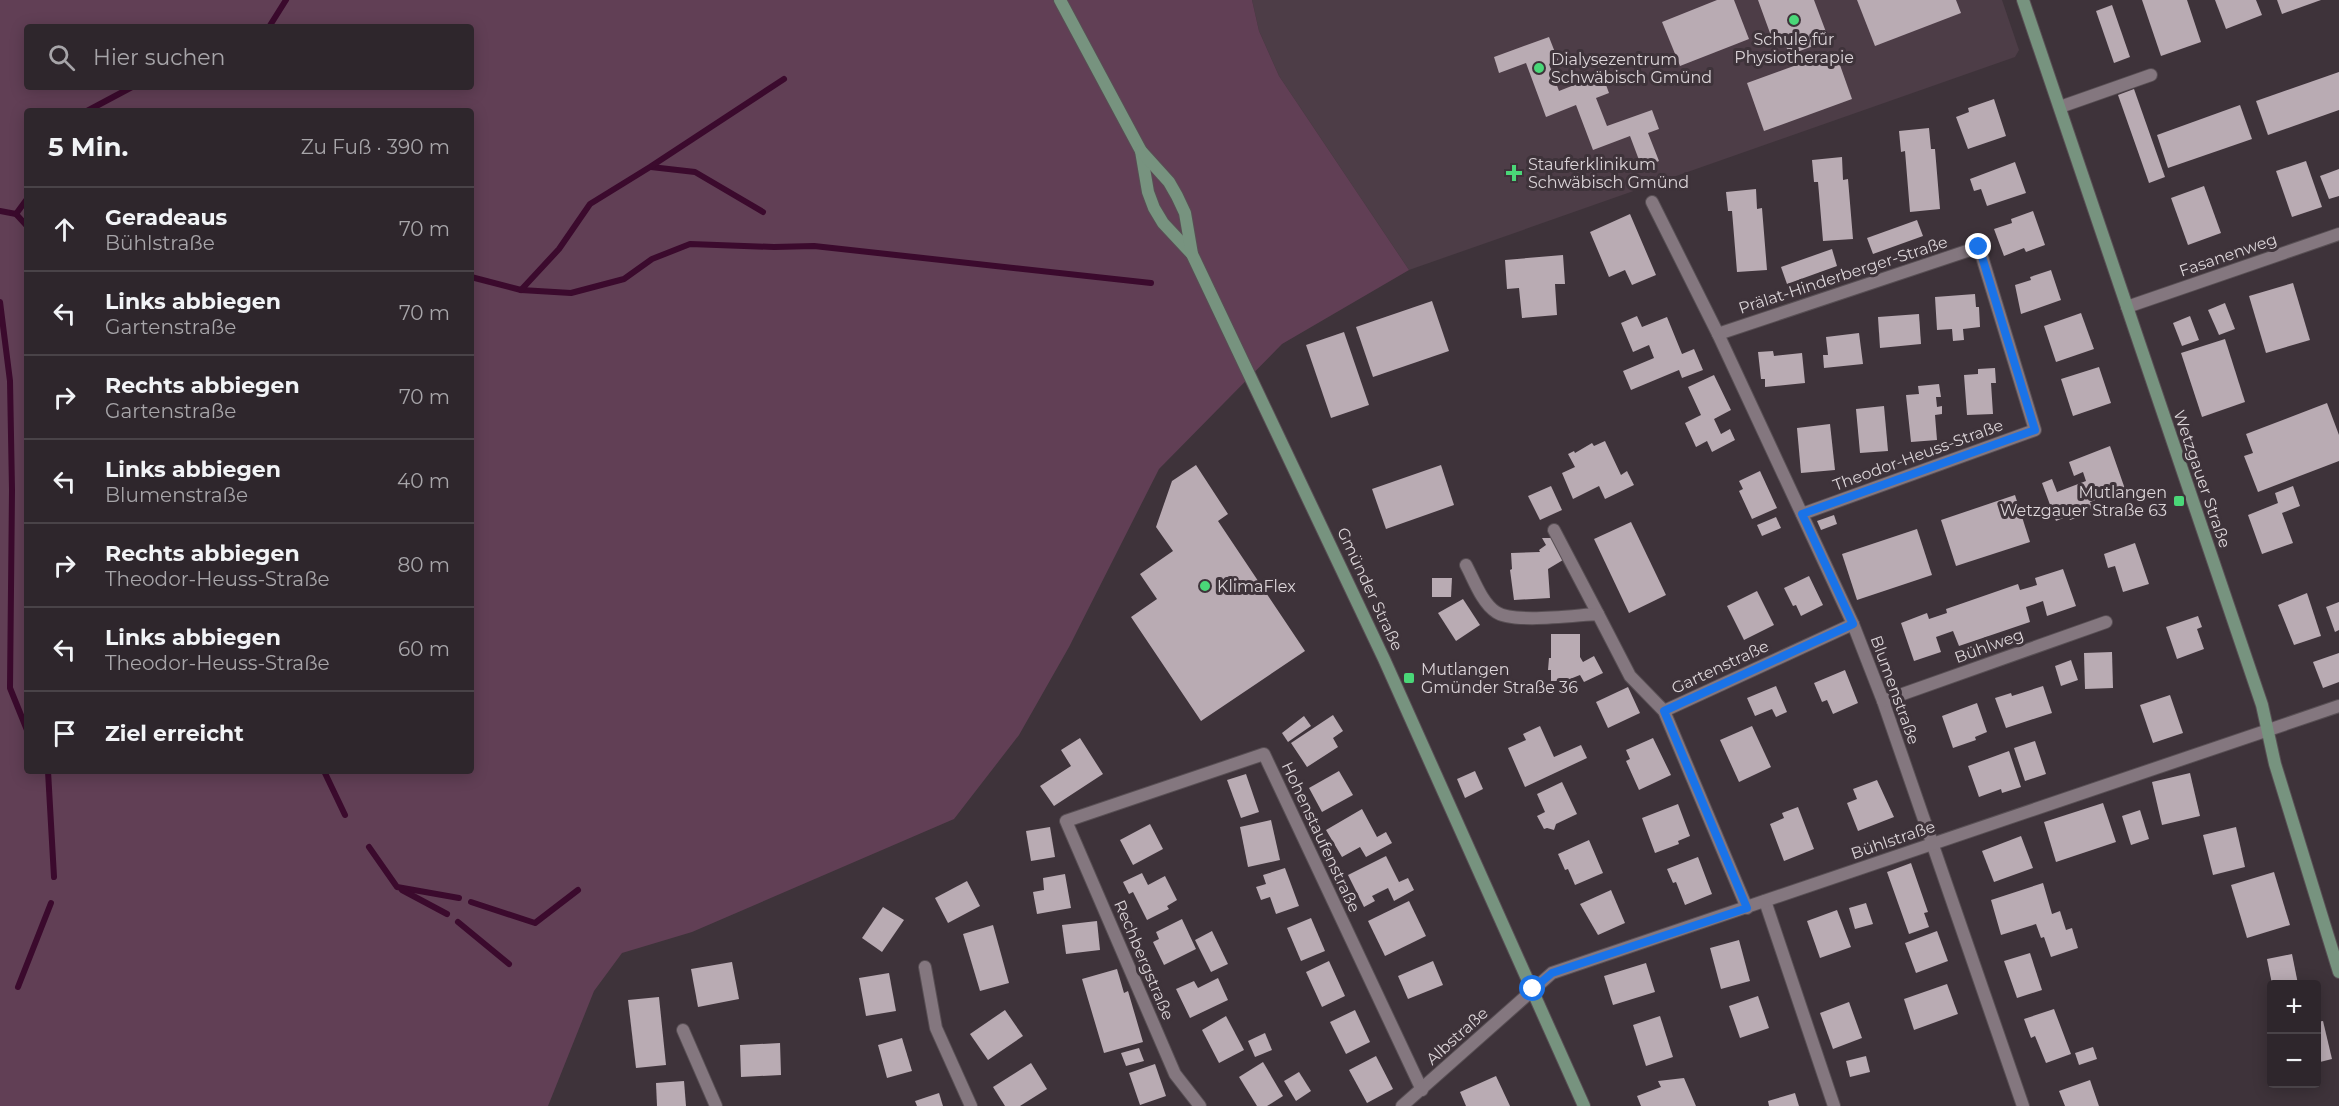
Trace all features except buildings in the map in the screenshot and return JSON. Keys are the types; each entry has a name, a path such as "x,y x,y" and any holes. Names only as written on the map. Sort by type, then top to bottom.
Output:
{"street":[{"name":"Gmünder Straße","path":"1060,0 1141,151 1169,182 1181,204 1185,213 1192,254 1384,659 1584,1106"},
{"name":"Wetzgauer Straße","path":"2023,0 2262,705 2275,764 2339,972"},
{"path":"2060,107 2151,75"},
{"name":"Gmünder Straße","path":"1141,151 1148,192 1154,208 1164,223 1192,254"},
{"name":"Blumenstraße","path":"1652,202 1718,334 1853,624 1883,701 2023,1106"},
{"name":"Fasanenweg","path":"2127,308 2339,234"},
{"name":"Prälat-Hinderberger-Straße","path":"1718,334 1979,247"},
{"name":"Theodor-Heuss-Straße","path":"1802,514 2035,430 1979,247"},
{"path":"1554,530 1630,676 1664,711"},
{"path":"1466,565 1486,602 1496,612 1510,617 1526,618 1598,614"},
{"name":"Bühlweg","path":"1883,701 2106,622"},
{"name":"Gartenstraße","path":"1747,908 1664,711 1853,624"},
{"name":"Bühlstraße","path":"1533,989 1552,973 2339,706"},
{"name":"Hohenstaufenstraße","path":"1066,821 1264,754 1422,1090"},
{"name":"Rechbergstraße","path":"1066,821 1175,1074 1200,1106"},
{"path":"1766,902 1834,1106"},
{"path":"925,967 936,1028 971,1106"},
{"name":"Albstraße","path":"1407,1104 1533,989"},
{"path":"683,1030 716,1106"}],"shaded area":[{"path":"0,0 1252,0 1259,31 1279,76 1409,270 1282,344 1159,469 1069,647 1019,735 954,819 692,932 622,953 594,991 548,1106 0,1106"},
{"name":"Stauferklinikum Schwäbisch Gmünd","path":"1252,0 2002,0 2019,50 2015,57 1409,270 1279,76 1259,31"}],"waterway":[{"path":"271,24 286,0"},
{"path":"521,290 559,249 590,204 784,79"},
{"path":"93,108 126,90"},
{"path":"651,167 695,172 763,212"},
{"path":"16,214 24,203"},
{"path":"0,211 16,214 24,223"},
{"path":"474,278 521,290 571,293 624,279 652,259 690,244 814,246 1151,283"},
{"path":"0,302 10,381 12,490 10,688 24,723"},
{"path":"48,774 54,877"},
{"path":"325,774 345,815"},
{"path":"369,847 397,887 459,898"},
{"path":"402,890 447,914"},
{"path":"471,902 535,923 578,890"},
{"path":"18,987 51,903"},
{"path":"458,922 509,964"}],"place":[{"name":"Schule für Physiotherapie","path":"1794,20"},
{"name":"Dialysezentrum Schwäbisch Gmünd","path":"1539,68"},
{"name":"Stauferklinikum Schwäbisch Gmünd","path":"1514,173"},
{"name":"Mutlangen Wetzgauer Straße 63","path":"2179,501"},
{"name":"KlimaFlex","path":"1205,586"},
{"name":"Mutlangen Gmünder Straße 36","path":"1409,678"}],"route":[{"path":"1533,989 1552,973 1747,908 1664,711 1853,624 1802,514 2035,430 1979,247"}]}
